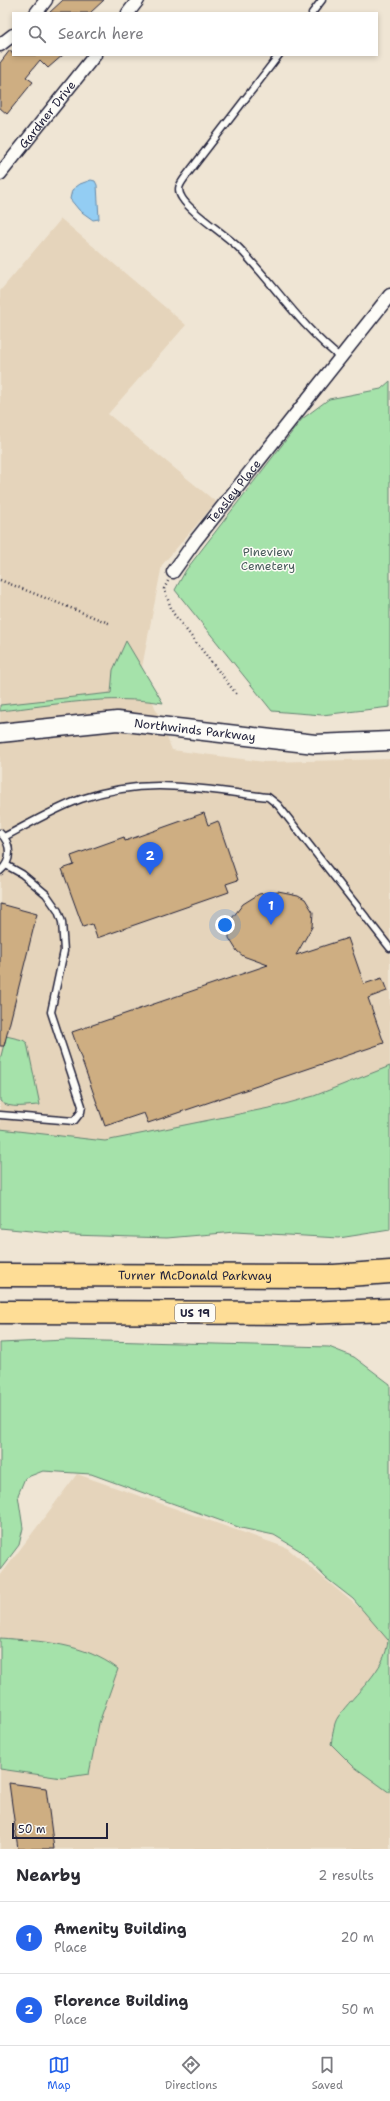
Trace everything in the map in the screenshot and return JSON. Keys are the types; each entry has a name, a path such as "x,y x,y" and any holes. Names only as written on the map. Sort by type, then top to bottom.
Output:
{"highway":[{"name":"Turner McDonald Parkway","path":"0,1275 334,1276 390,1272"},
{"name":"US 19","path":"0,1312 300,1313 390,1310"}],"street":[{"path":"37,12 46,0"},
{"path":"129,12 138,0"},
{"path":"0,45 12,36"},
{"name":"Gardner Drive","path":"0,174 94,56"},
{"name":"Teasley Place","path":"173,572 195,541 390,295"},
{"name":"Northwinds Parkway","path":"0,733 117,721 315,744 390,741"}],"lane":[{"path":"313,12 322,0"},
{"path":"278,56 186,176 179,186 179,192 190,208 222,232 239,248 320,342 341,358"},
{"path":"0,871 6,865 9,852 8,844 2,835 62,807 105,792 136,786 178,785 268,797 278,804 390,948"},
{"path":"0,1115 74,1121 81,1112 82,1106 51,1012 64,951 62,922 58,911 46,894 22,874 6,865"}],"path":[{"path":"173,572 164,590 173,613 238,696"},
{"path":"0,580 111,624"}],"shaded area":[{"path":"61,219 186,325 108,414 216,502 162,565 141,672 172,750 265,762 390,759 390,1104 160,1163 0,1140 0,291"},
{"path":"77,1474 287,1548 390,1633 390,1664 330,1738 390,1785 390,1849 0,1849 0,1576"}],"green space":[{"name":"Pineview Cemetery","path":"390,381 390,707 322,715 272,711 175,590 186,570 302,419 329,399 381,389"},
{"path":"126,641 163,703 102,700 61,703 0,711 0,705 111,693 113,670"},
{"path":"6,1036 23,1040 27,1043 40,1105 14,1106 4,1104 0,1101 0,1060"},
{"path":"390,1066 390,1230 339,1238 235,1232 167,1238 71,1235 0,1228 0,1129 105,1141 274,1107 314,1096"},
{"path":"66,1340 329,1347 354,1357 390,1384 390,1793 353,1766 331,1744 336,1720 369,1681 382,1662 388,1640 353,1599 326,1578 299,1550 274,1535 241,1528 91,1474 43,1471 25,1478 18,1495 23,1528 19,1545 0,1570 0,1343"},
{"path":"0,1638 31,1640 62,1645 105,1660 118,1669 99,1723 89,1774 62,1778 0,1769"}],"water":[{"path":"91,180 95,181 97,185 99,219 93,220 79,210 70,199 72,190 80,184"}],"building":[{"path":"63,0 104,0 91,12 50,12"},
{"path":"10,50 12,56 62,56 48,68 40,60 26,77 33,82 7,114 0,108 0,63"},
{"path":"204,813 208,825 218,821 238,880 226,884 229,892 97,938 92,924 83,927 62,869 74,865 71,856 124,837 125,841"},
{"path":"278,891 298,895 305,899 313,912 312,927 296,955 348,938 364,984 382,978 387,991 368,998 384,1043 148,1123 144,1113 105,1126 72,1032 268,965 243,956 237,951 229,938 229,922 243,904 259,894"},
{"path":"0,904 37,914 4,1046 0,1046"},
{"path":"9,1783 46,1788 54,1849 18,1849"}],"place":[{"name":"Florence Building","path":"150,875"},
{"name":"Amenity Building","path":"271,925"}]}
